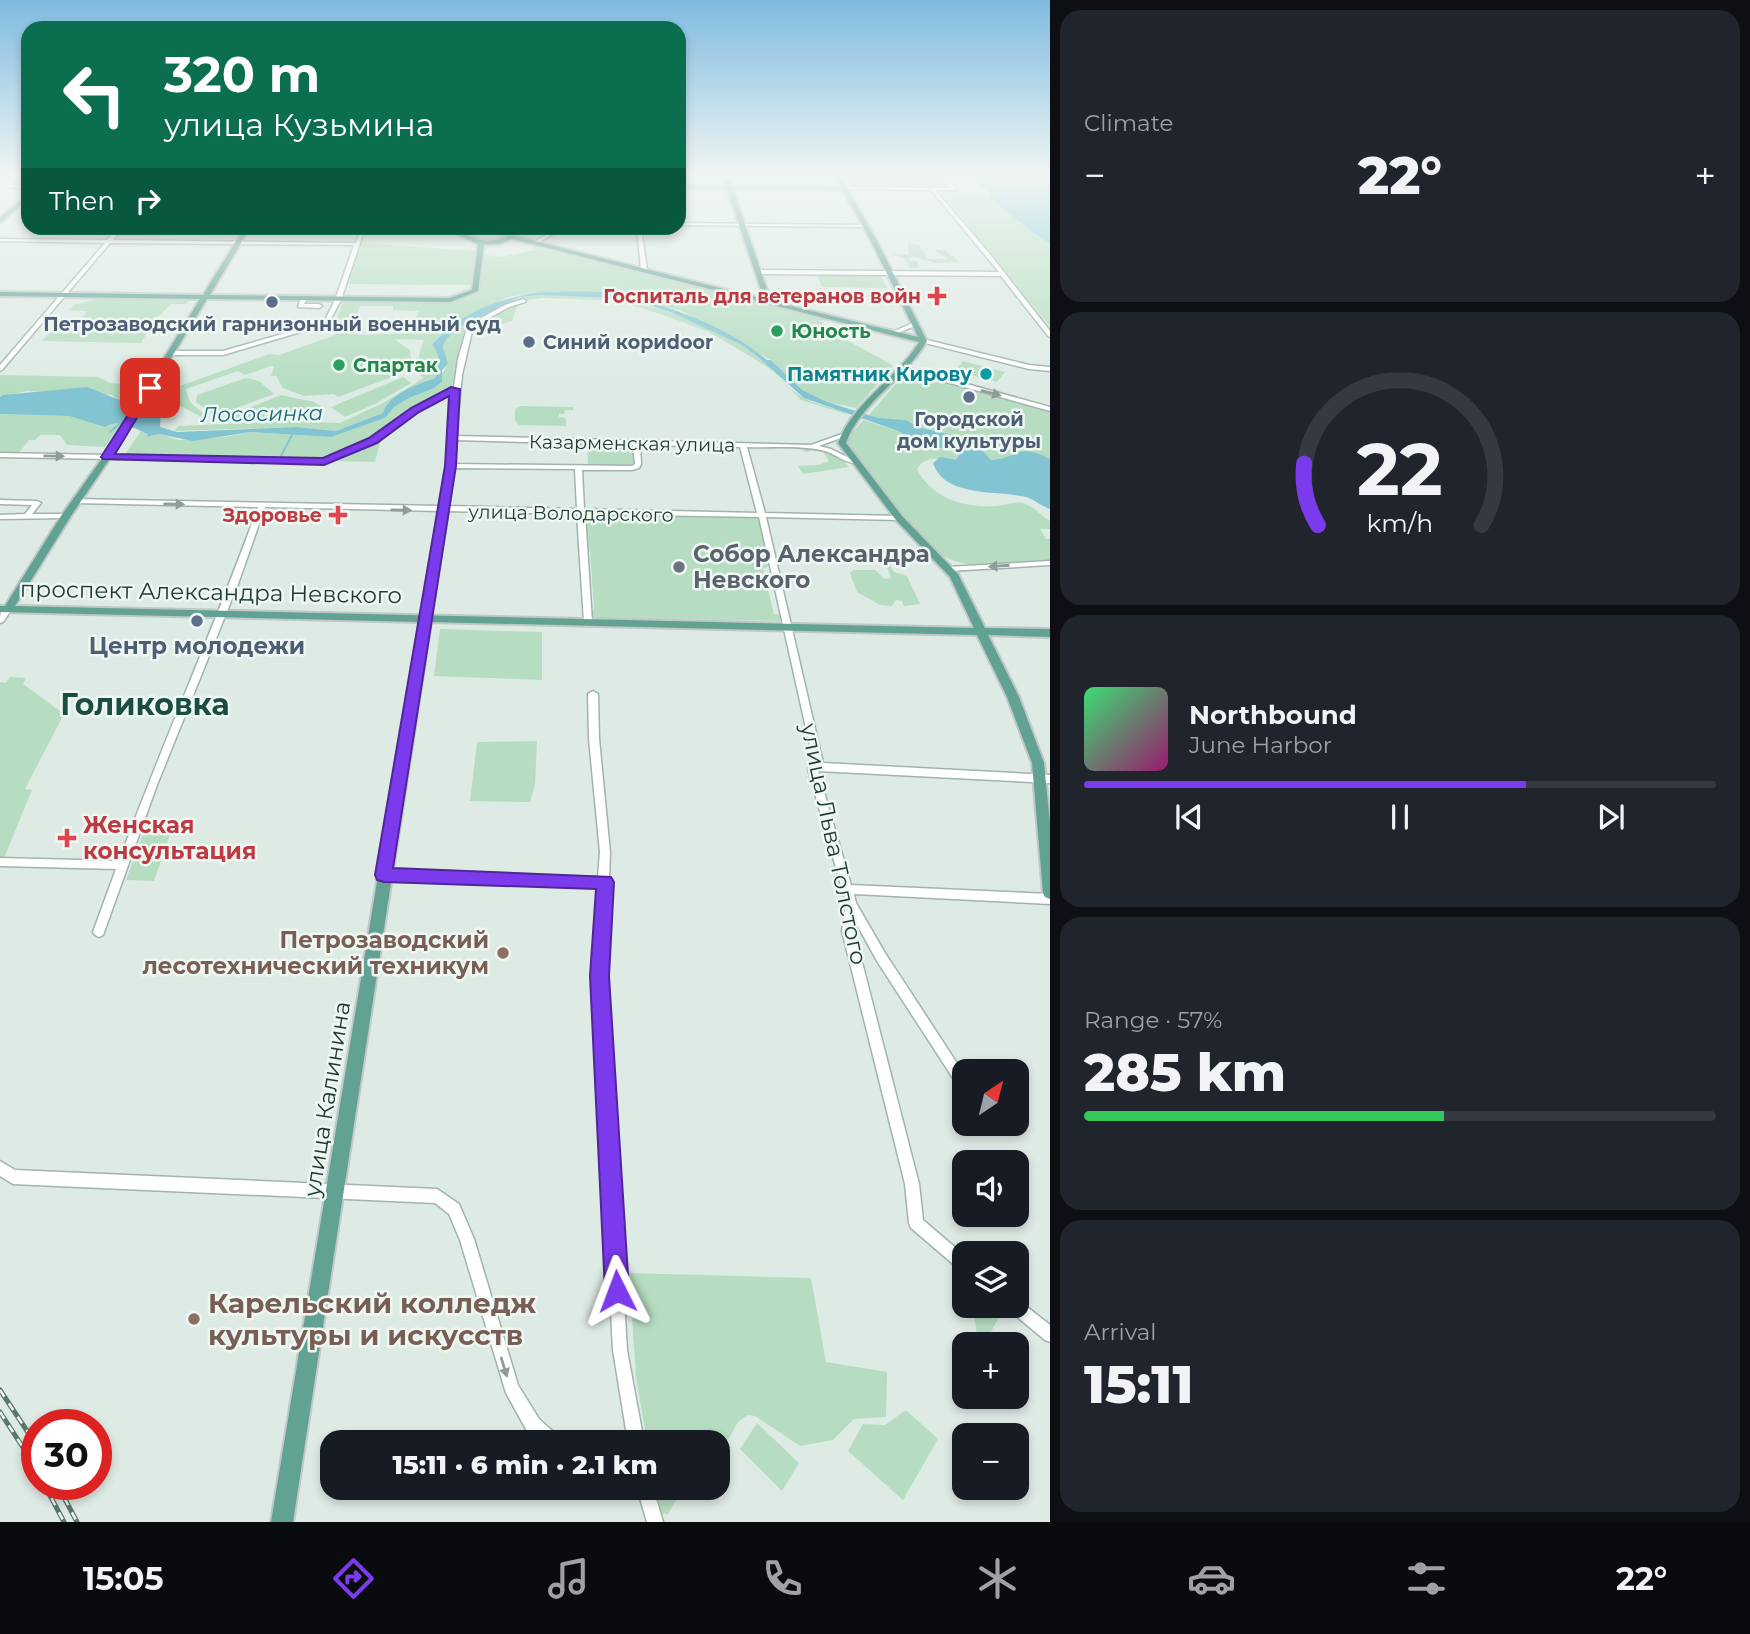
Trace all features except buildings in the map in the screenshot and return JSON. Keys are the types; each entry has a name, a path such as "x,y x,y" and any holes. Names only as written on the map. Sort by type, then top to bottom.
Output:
{"main road":[{"path":"4,609 107,457 236,246"},
{"path":"0,294 450,300 474,291 481,246"},
{"path":"552,246 923,341"},
{"path":"750,246 768,301"},
{"path":"875,246 923,341"},
{"path":"923,341 856,420 843,443 853,462 899,518 960,584 982,631 1045,779 1050,893"},
{"name":"проспект Александра Невского","path":"4,609 1050,632"},
{"name":"улица Калинина","path":"282,1522 426,618"}],"street":[{"path":"0,369 104,246"},
{"path":"172,353 218,353 326,323 339,298 356,246"},
{"path":"641,246 644,270"},
{"path":"980,246 1050,335"},
{"path":"759,272 1003,274"},
{"path":"304,298 300,306 319,306"},
{"name":"улица Калинина","path":"426,618 450,466 455,389 470,326 507,306 523,301"},
{"path":"893,333 915,324"},
{"path":"923,341 1029,367 1050,369"},
{"path":"902,368 1050,409"},
{"path":"0,455 324,461 373,440 415,410 455,389"},
{"name":"Казарменская улица","path":"453,438 816,447 843,443"},
{"path":"450,466 637,467 636,443"},
{"path":"816,447 843,443"},
{"name":"улица Льва Толстого","path":"743,446 764,517 819,766 813,769 851,903 848,931 912,1184 916,1223 952,1254"},
{"path":"816,447 853,462"},
{"path":"578,467 588,622"},
{"name":"улица Володарского","path":"75,501 580,514 899,518"},
{"path":"0,502 37,503 28,515"},
{"path":"99,932 152,785 262,506"},
{"path":"0,517 66,516"},
{"path":"948,569 1050,563"},
{"path":"0,620 4,609"},
{"path":"593,694 596,766 605,852 600,976 620,1350 634,1430"},
{"path":"819,766 1045,779"},
{"path":"0,862 123,866"},
{"path":"384,875 605,882"},
{"path":"847,889 1050,899"},
{"path":"851,903 881,957 952,1066"},
{"path":"0,1168 13,1177 437,1196 454,1209 467,1239 511,1388 539,1430"},
{"path":"1029,1318 1050,1335"},
{"path":"647,1500 655,1522"}],"green space":[{"path":"359,246 475,251 471,285 349,284"},
{"path":"908,246 920,246 928,259 948,259 934,250 945,250 959,262 935,263 909,255"},
{"path":"985,246 1050,246 1050,327"},
{"path":"534,247 822,318 823,321 819,320 841,337 892,365 892,368 856,408 827,402 802,390 771,360 680,310 597,293 545,292 507,297 443,332 432,345 438,361 435,378 425,382 383,413 336,431 297,427 174,431 179,426 291,421 340,423 383,403 424,378 414,371 424,340 394,339 410,350 411,359 402,367 408,371 338,397 334,394 304,396 283,388 276,376 271,376 274,367 271,366 245,375 238,371 186,389 190,402 206,416 203,418 179,405 177,387 269,354 279,355 333,336 337,332 366,335 428,332 426,337 431,330 371,330 373,325 414,325 419,311 393,310 393,306 360,306 353,326 346,326 348,320 337,318 343,302 347,301 435,303 467,298 478,288 485,255 502,257 536,250"},
{"path":"891,254 909,255 913,258 908,258 910,261 916,261 921,268 910,268 904,258"},
{"path":"817,275 880,276 887,288 822,287"},
{"path":"542,295 627,302 680,316 732,339 756,355 774,372 709,332 661,314 628,304 599,300 542,298 511,303 517,306 512,321 500,325 481,324 484,317 465,327 450,396 443,393 384,427 375,462 124,456 141,431 148,434 148,437 159,434 179,440 250,432 331,437 385,418 394,407 432,389 448,364 444,343 456,329 501,303 520,297"},
{"path":"97,299 189,301 186,304 171,304 154,321 141,343 42,341 60,322 79,322 87,311 70,310 74,305"},
{"path":"963,361 1005,372 997,382 955,371"},
{"path":"906,372 1050,412 1050,459 1033,453 1020,453 991,460 970,440 921,428 906,420 891,418 907,422 900,426 906,424 913,427 893,426 869,415"},
{"path":"0,375 98,377 111,383 144,385 136,398 117,399 112,395 27,391 0,397"},
{"path":"403,377 411,383 375,404 345,417 331,407"},
{"path":"246,378 259,381 274,394 215,416 196,402 197,395"},
{"path":"787,385 809,401 849,415 801,400"},
{"path":"281,395 314,402 323,407 299,417 219,420"},
{"path":"520,406 573,407 573,410 565,410 564,414 559,414 559,417 566,418 566,426 519,425 515,420 515,409"},
{"path":"0,414 69,416 105,427 122,423 105,447 67,445 60,435 40,435 35,440 29,440 19,453 0,452"},
{"path":"863,420 898,431 920,444 958,453 956,460 930,459 917,469 931,488 950,500 984,506 1023,503 1037,511 1050,521 1050,529 1040,529 1046,539 1050,539 1050,561 969,564 943,556 896,510 845,442"},
{"path":"587,444 634,445 636,462 630,466 588,466"},
{"path":"811,449 832,453 849,467 803,474 798,466 819,465 829,461 823,452 802,450"},
{"path":"583,517 760,518 769,566 763,569 774,614 780,615 781,621 592,618 589,611 594,610 590,551 586,550"},
{"path":"879,560 886,560 894,572 907,576 920,604 904,606 902,601 896,600 892,606 880,605 857,592 850,573 853,570 875,570 885,579 891,578 887,567 882,566"},
{"path":"440,629 542,632 542,680 434,676"},
{"path":"10,677 26,678 23,684 64,714 25,789 32,790 4,858 0,858 0,682 6,683"},
{"path":"537,741 535,785 530,802 470,801 477,742"},
{"path":"147,823 174,823 154,881 126,880"},
{"path":"629,1273 811,1278 826,1362 887,1372 886,1417 854,1419 833,1440 800,1446 755,1416 748,1415 738,1422 730,1436 730,1430 645,1430 636,1377"},
{"path":"974,1318 999,1318 991,1332 977,1332"},
{"path":"906,1410 938,1439 903,1500 848,1451 863,1424 885,1425"},
{"path":"757,1423 799,1463 782,1491 740,1449"},
{"path":"657,1500 676,1500 668,1514 659,1514"}],"water":[{"path":"545,292 607,293 656,304 696,318 734,337 767,360 771,360 802,390 827,402 878,418 906,420 921,428 962,437 977,445 991,460 1025,451 1039,454 1050,459 1050,509 1026,497 973,490 948,482 939,474 933,463 940,457 956,460 959,455 955,451 920,444 898,431 804,398 740,344 673,313 642,303 610,298 542,295 519,297 457,328 445,341 443,347 448,364 442,370 442,382 394,407 385,418 331,437 250,432 193,441 159,434 147,437 148,434 126,425 115,423 105,427 69,416 0,414 0,397 3,395 87,387 117,399 153,404 161,412 160,427 177,432 297,427 336,431 383,413 397,395 435,378 438,361 432,345 455,323 499,302 514,297"}],"waterway":[{"path":"110,432 119,424"},
{"name":"Лососинка","path":"281,456 292,435"}],"railway":[{"path":"0,1390 21,1422"},
{"path":"0,1412 21,1444"},
{"path":"52,1500 64,1522"},
{"path":"65,1500 77,1522"}],"place":[{"name":"Госпиталь для ветеранов войн","path":"937,296"},
{"name":"Петрозаводский гарнизонный военный суд","path":"272,302"},
{"name":"Юность","path":"777,331"},
{"name":"Синий кориdoor","path":"529,342"},
{"name":"Спартак","path":"339,365"},
{"name":"Памятник Кирову","path":"986,374"},
{"name":"Городской дом культуры","path":"969,397"},
{"name":"Здоровье","path":"338,515"},
{"name":"Собор Александра Невского","path":"679,567"},
{"name":"Центр молодежи","path":"197,621"},
{"name":"Женская консультация","path":"67,838"},
{"name":"Петрозаводский лесотехнический техникум","path":"503,953"},
{"name":"Карельский колледж культуры и искусств","path":"194,1319"}],"district":[{"name":"Голиковка","path":"145,705"}],"route":[{"path":"150,388 107,457 324,461 373,440 415,410 455,389 450,466 402,750 384,875 605,882 600,976 617,1291"}]}
